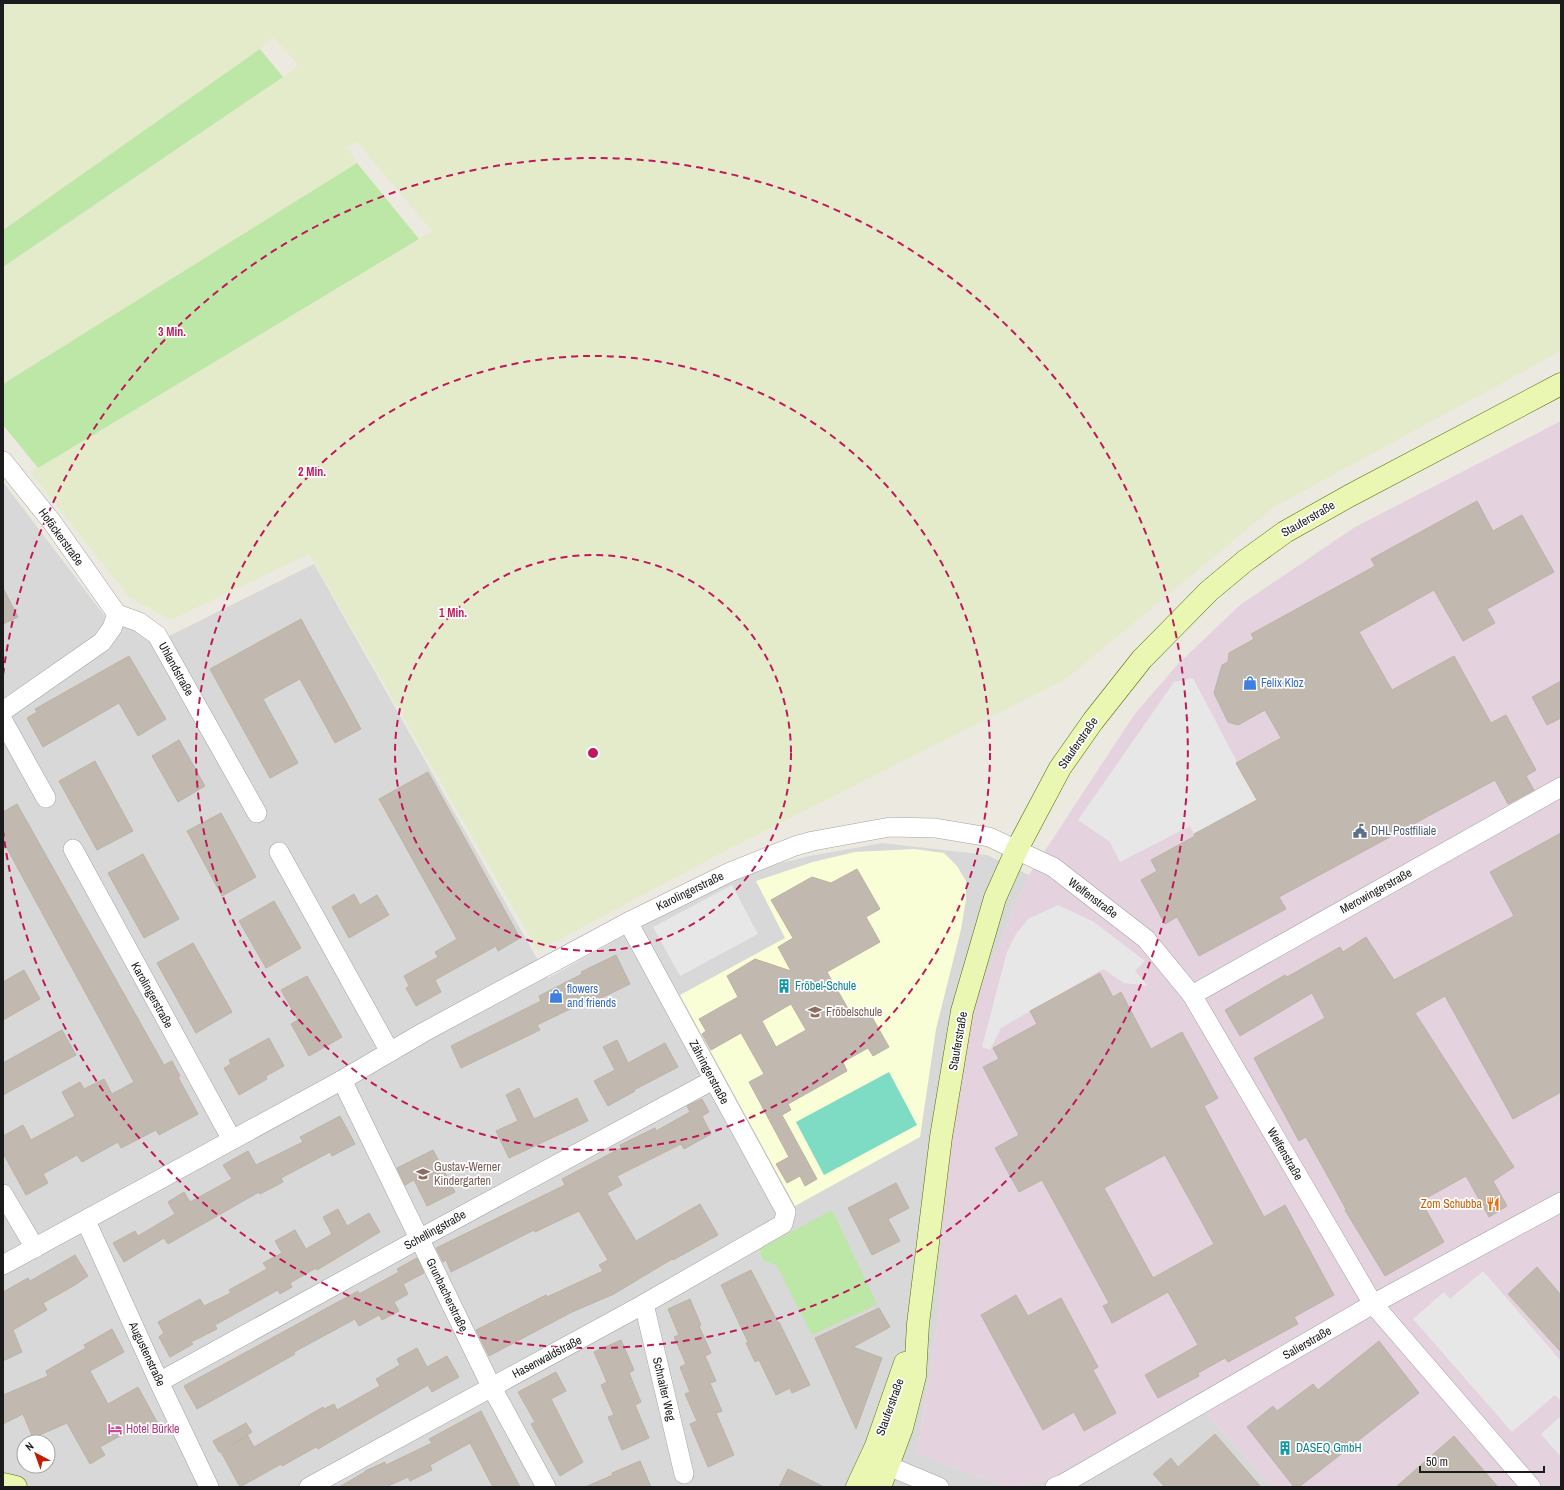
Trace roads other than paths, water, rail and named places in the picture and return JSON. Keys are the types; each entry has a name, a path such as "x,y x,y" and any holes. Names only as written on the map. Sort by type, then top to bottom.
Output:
{"main road":[{"name":"Stauferstraße","path":"880,1487 879,1463 918,1324 941,1137 962,1011 996,898 1017,850 1060,768 1093,721 1142,659 1209,590 1245,561 1284,532 1561,384"},
{"name":"Stauferstraße","path":"857,1487 879,1463"},
{"path":"3,1484 16,1487"}],"street":[{"name":"Hofäckerstraße","path":"3,461 52,522 118,614"},
{"path":"3,711 102,642 112,628 118,614"},
{"name":"Uhlandstraße","path":"118,614 139,622 157,635 257,813"},
{"path":"3,721 46,798"},
{"name":"Merowingerstraße","path":"1192,995 1561,787"},
{"name":"Karolingerstraße","path":"3,1265 86,1221 628,922 730,872 813,841 890,827 935,828 989,837 1017,850"},
{"name":"Karolingerstraße","path":"73,849 232,1140"},
{"name":"Welfenstraße","path":"1017,850 1053,867 1146,938 1192,995 1373,1304 1531,1487"},
{"path":"279,852 390,1052"},
{"name":"Zähringerstraße","path":"628,922 786,1212 783,1224"},
{"name":"Grunbacherstraße","path":"342,1080 491,1386 546,1487"},
{"name":"Schellingstraße","path":"159,1382 713,1080"},
{"path":"3,1194 35,1248"},
{"name":"Salierstraße","path":"1055,1487 1063,1484 1155,1432 1373,1304 1561,1202"},
{"name":"Augustenstraße","path":"86,1221 159,1382 209,1487"},
{"name":"Hasenwaldstraße","path":"309,1487 491,1386 644,1304 783,1224"},
{"name":"Schnaiter Weg","path":"644,1304 684,1474"},
{"path":"879,1463 939,1487"}],"place":[{"name":"Felix Kloz","path":"1250,683"},
{"name":"DHL Postfiliale","path":"1360,831"},
{"name":"Fröbel-Schule","path":"784,986"},
{"name":"flowers and friends","path":"556,996"},
{"name":"Fröbelschule","path":"815,1012"},
{"name":"Gustav-Werner Kindergarten","path":"423,1174"},
{"name":"Zom Schubba","path":"1493,1204"},
{"name":"Hotel Bürkle","path":"115,1429"},
{"name":"DASEQ GmbH","path":"1285,1448"}]}
